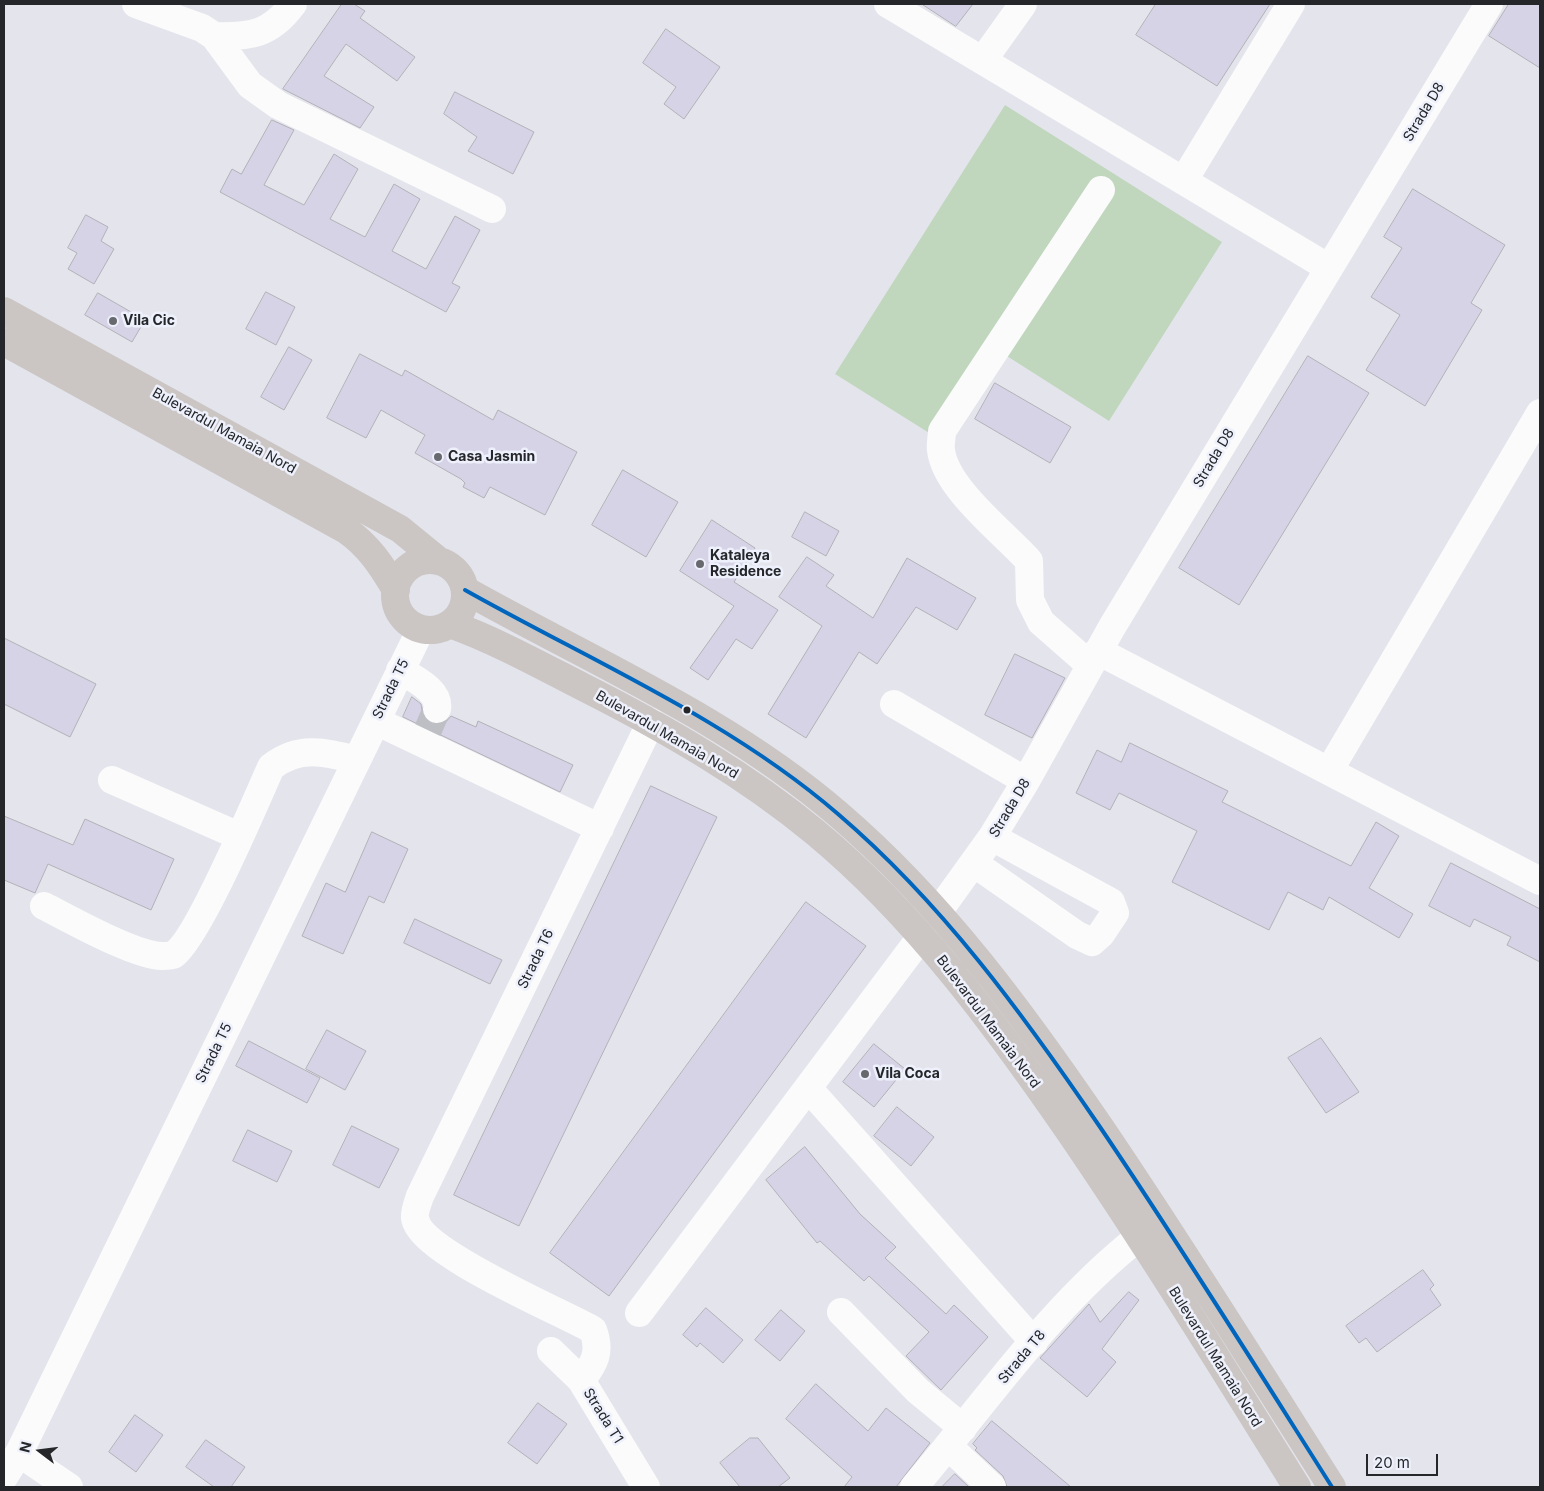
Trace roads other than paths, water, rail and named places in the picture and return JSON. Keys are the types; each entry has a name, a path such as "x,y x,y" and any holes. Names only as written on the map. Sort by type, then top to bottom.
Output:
{"main road":[{"name":"Bulevardul Mamaia Nord","path":"4,311 400,530 438,560"},
{"name":"Bulevardul Mamaia Nord","path":"4,342 346,530 363,543 381,564 396,590"},
{"path":"428,559 438,560 455,570 460,576 465,590 464,603 459,615 450,624 434,630 421,628 406,620 399,611 396,601 396,590 403,572 410,566 428,559"},
{"name":"Bulevardul Mamaia Nord","path":"465,590 729,734 837,812 938,912 998,983 1069,1081 1152,1204 1332,1487"},
{"name":"Bulevardul Mamaia Nord","path":"450,624 507,647 650,722 714,759 817,834 921,937 956,976 1025,1067 1139,1237 1297,1487"}],"street":[{"path":"136,4 202,28 214,36 250,85 278,105 492,209"},
{"path":"214,36 240,36 266,30 287,12 293,4"},
{"path":"984,60 1024,4"},
{"path":"1184,180 1291,4"},
{"name":"Strada D8","path":"938,912 975,864 1026,781 1094,658 1489,4"},
{"path":"893,5 1329,268"},
{"path":"1101,190 942,431 941,451 948,469 973,508 1010,540 1029,561 1030,600 1041,622 1094,658 1329,770 1540,882"},
{"path":"1329,770 1540,413"},
{"name":"Strada T5","path":"4,1477 18,1453 421,628"},
{"path":"400,670 434,695 438,702 428,728"},
{"path":"894,704 1026,781"},
{"path":"376,721 428,728 600,828"},
{"name":"Strada T6","path":"581,1380 593,1366 597,1342 593,1330 454,1259 421,1231 415,1218 420,1196 650,722"},
{"path":"44,906 137,951 161,956 173,955 186,940 208,904 272,767 286,756 326,752 357,760"},
{"path":"112,780 239,836"},
{"path":"975,864 1077,935 1092,942 1101,934 1115,912 1111,902 992,837"},
{"path":"639,1313 921,937"},
{"path":"808,1088 1034,1342"},
{"name":"Strada T8","path":"914,1487 1060,1310 1112,1258 1139,1237"},
{"path":"840,1312 918,1391 956,1437 992,1487"},
{"name":"Strada T1","path":"551,1351 581,1380 646,1487"},
{"path":"18,1453 68,1487"}],"tunnel":[{"path":"427,732 437,709"}],"place":[{"name":"Vila Cic","path":"113,321"},
{"name":"Casa Jasmin","path":"438,457"},
{"name":"Kataleya Residence","path":"700,564"},
{"name":"Vila Coca","path":"865,1074"}]}
